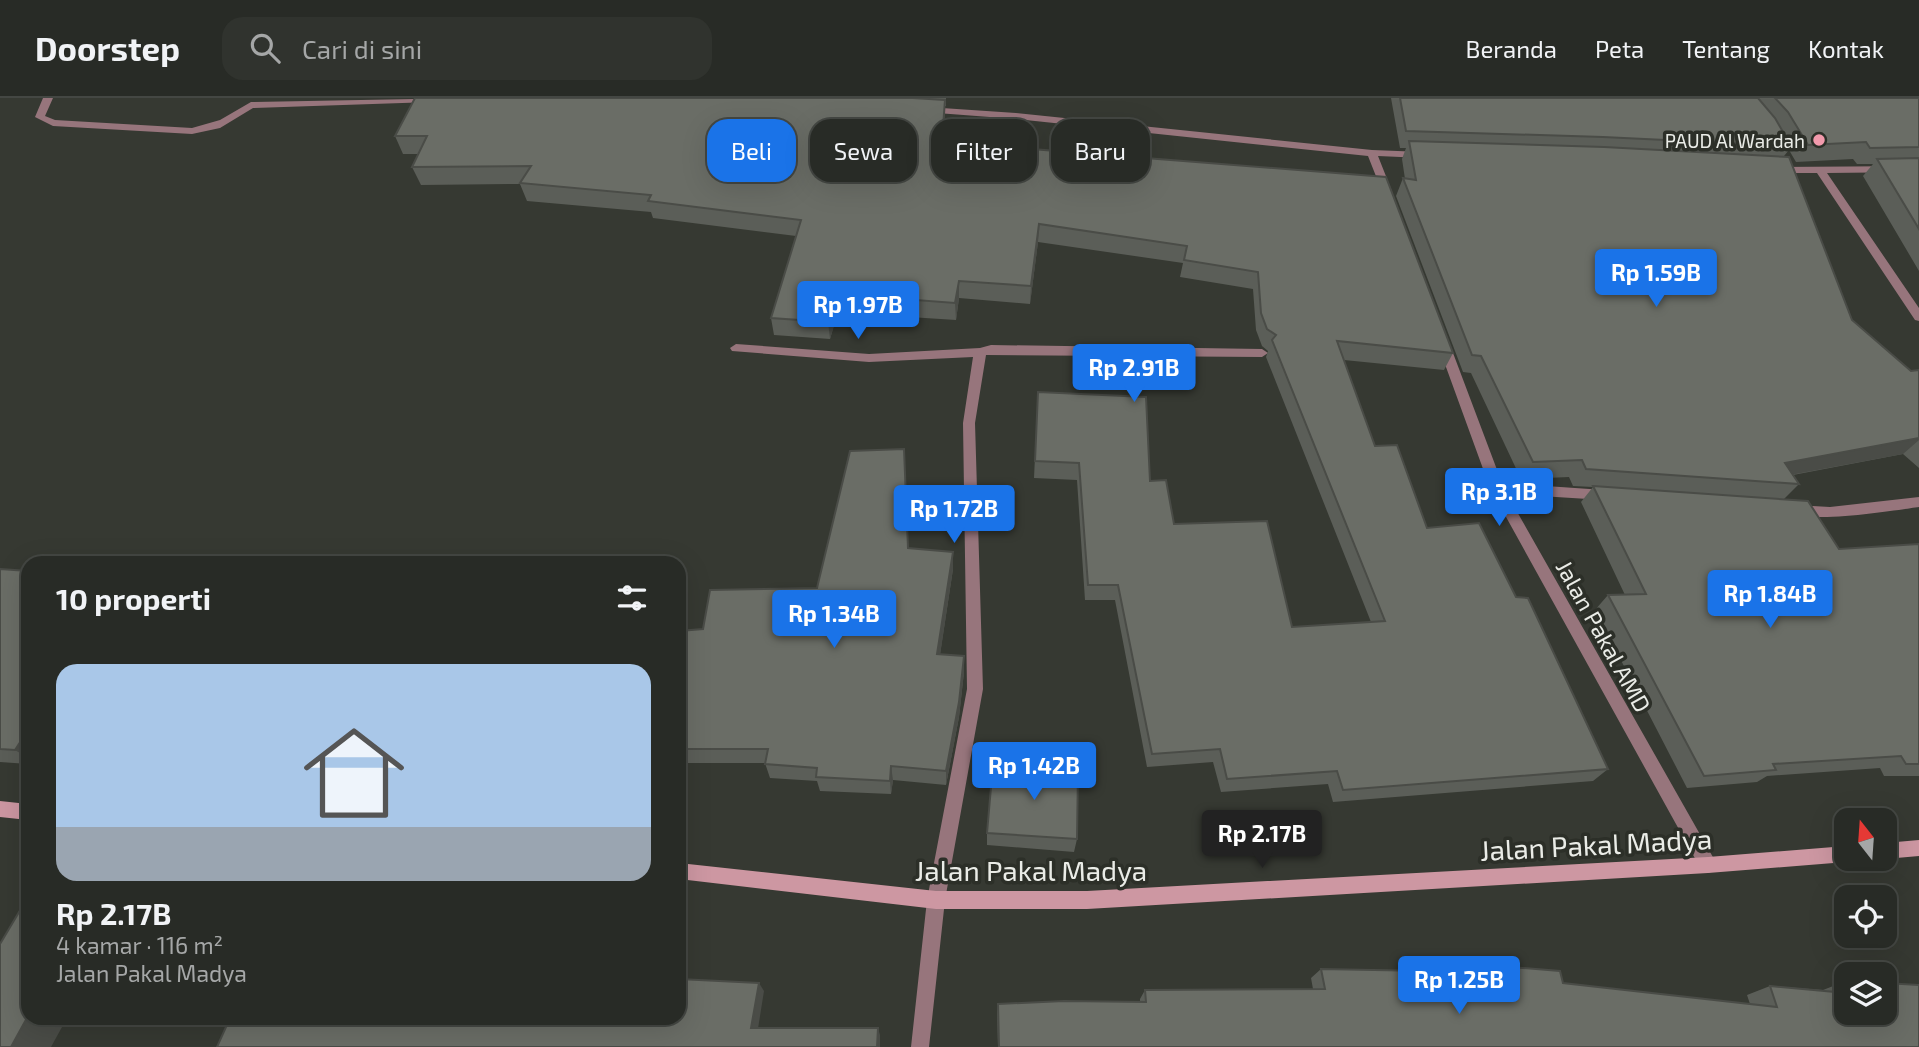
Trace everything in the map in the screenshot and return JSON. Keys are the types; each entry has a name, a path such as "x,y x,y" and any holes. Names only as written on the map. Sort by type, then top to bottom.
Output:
{"street":[{"path":"48,98 40,117 53,122 192,131 209,130 225,124 253,101 462,98"},
{"path":"921,110 1016,116 1372,153 1428,155"},
{"path":"1372,153 1391,204"},
{"path":"1768,169 1790,166 1820,170 1919,169"},
{"path":"1820,170 1919,317"},
{"name":"Jalan Pakal AMD","path":"1439,333 1497,488 1708,865"},
{"path":"736,348 869,358 980,352 991,349 1262,354"},
{"path":"920,1047 936,901 975,689 969,423 980,352"},
{"path":"1497,488 1622,497"},
{"path":"1774,508 1830,512 1919,502"},
{"path":"0,809 21,811"},
{"path":"1897,849 1919,848"},
{"name":"Jalan Pakal Madya","path":"686,872 936,901 1087,900 1708,865 1834,855"}],"building":[{"path":"415,98 913,98 945,100 944,119 931,119 931,182 1037,182 1037,149 1051,151 1051,182 1150,182 1150,158 1386,177 1453,353 1337,341 1375,446 1397,445 1427,528 1479,523 1516,597 1528,598 1608,769 1343,790 1337,771 1227,779 1220,749 1152,754 1118,585 1088,585 1079,463 1035,461 1038,392 1146,397 1150,481 1166,480 1174,524 1267,521 1292,627 1385,621 1272,340 1276,335 1267,329 1261,313 1258,272 1184,260 1187,246 1039,224 1031,286 959,281 955,303 876,297 873,308 833,304 828,322 771,318 801,220 648,201 651,195 520,183 531,166 412,167 427,136 395,136"},
{"path":"1400,98 1758,98 1775,118 1791,146 1406,131"},
{"path":"1775,98 1919,98 1919,147 1870,148 1866,142 1808,145 1788,112"},
{"path":"1409,141 1604,147 1789,157 1852,320 1911,371 1919,370 1919,438 1785,463 1799,484 1586,469 1582,460 1533,462 1481,356 1472,355 1403,178 1416,180"},
{"path":"1919,158 1919,229 1877,159"},
{"path":"904,449 908,548 953,552 937,654 964,656 959,702 946,771 891,766 890,781 816,777 817,768 765,764 768,749 686,749 686,630 703,629 710,590 817,588 850,451"},
{"path":"1593,486 1808,501 1839,549 1919,544 1919,764 1906,764 1901,756 1773,764 1776,770 1704,776 1608,595 1646,594"},
{"path":"0,569 21,570 21,741 15,750 0,749"},
{"path":"993,764 1078,770 1077,839 987,833"},
{"path":"21,909 23,1025 11,1047 0,1047 0,944"},
{"path":"1424,960 1560,971 1563,983 1777,1007 1770,986 1834,992 1834,1025 1897,1025 1897,984 1919,985 1919,1047 999,1047 998,1004 1064,1001 1146,1002 1145,990 1325,989 1321,969 1426,971"},
{"path":"686,979 759,983 751,1028 878,1028 877,1047 217,1047 227,1025 686,1025"}],"place":[{"name":"PAUD Al Wardah","path":"1819,140"}]}
